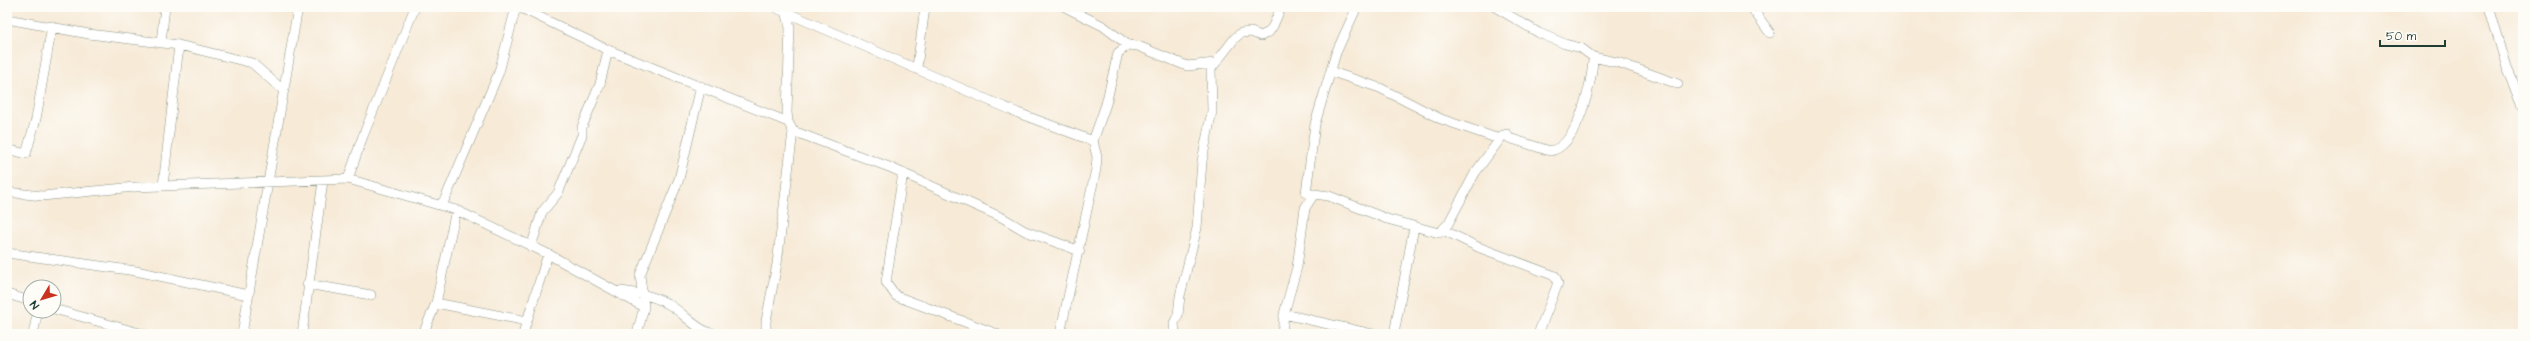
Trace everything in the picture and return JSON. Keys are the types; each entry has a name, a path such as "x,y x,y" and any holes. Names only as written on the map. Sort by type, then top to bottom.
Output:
{"street":[{"path":"161,42 165,7"},
{"path":"242,334 298,7"},
{"path":"348,180 363,136 415,7"},
{"path":"440,205 445,198 499,72 518,7 608,50 788,122"},
{"path":"774,7 786,10 1018,113 1093,141"},
{"path":"917,68 924,7"},
{"path":"1065,7 1103,26 1128,45 1138,46 1187,66 1215,63"},
{"path":"1175,334 1174,323 1178,316 1180,296 1196,228 1202,161 1212,111 1211,69 1241,33 1251,32 1261,36 1269,32 1280,7"},
{"path":"1495,7 1538,33 1564,44 1581,48 1594,57 1620,63 1678,84"},
{"path":"1751,7 1770,33"},
{"path":"2489,7 2507,68 2523,104"},
{"path":"766,334 766,321 777,264 793,131 788,122 790,28 786,10"},
{"path":"1355,10 1336,53 1332,72 1315,124 1306,193 1329,196 1414,227 1439,233 1443,230 1475,173 1499,139 1507,134 1509,138 1544,150 1554,150 1559,147 1570,135 1586,98 1593,76 1594,57"},
{"path":"7,19 52,26 89,34 179,45 252,63 284,90"},
{"path":"7,150 26,154 36,119 52,26"},
{"path":"163,186 179,45"},
{"path":"1060,334 1080,251 1096,169 1097,157 1093,141 1108,97 1118,54 1128,45"},
{"path":"531,247 542,212 558,193 582,135 582,127 600,84 608,50"},
{"path":"1332,72 1380,88 1441,119 1499,139"},
{"path":"637,334 644,307 640,275 679,178 701,86"},
{"path":"793,131 902,173 1003,218 1025,231 1080,251"},
{"path":"902,173 886,282 890,289 896,296 997,334"},
{"path":"7,192 42,196 127,187 348,180 456,210 548,254 617,290 644,307"},
{"path":"302,334 307,284 324,181"},
{"path":"1282,334 1284,314 1297,267 1305,208 1314,194"},
{"path":"423,334 436,303 456,210"},
{"path":"1394,334 1414,227"},
{"path":"1443,230 1478,247 1555,276 1558,283 1538,334"},
{"path":"7,253 136,270 248,295"},
{"path":"523,334 548,254"},
{"path":"307,284 371,295"},
{"path":"617,290 643,294 664,301 702,329 715,334"},
{"path":"7,294 22,299"},
{"path":"436,303 527,321"},
{"path":"62,311 143,334"},
{"path":"1284,314 1372,334"},
{"path":"33,334 36,319"}]}
